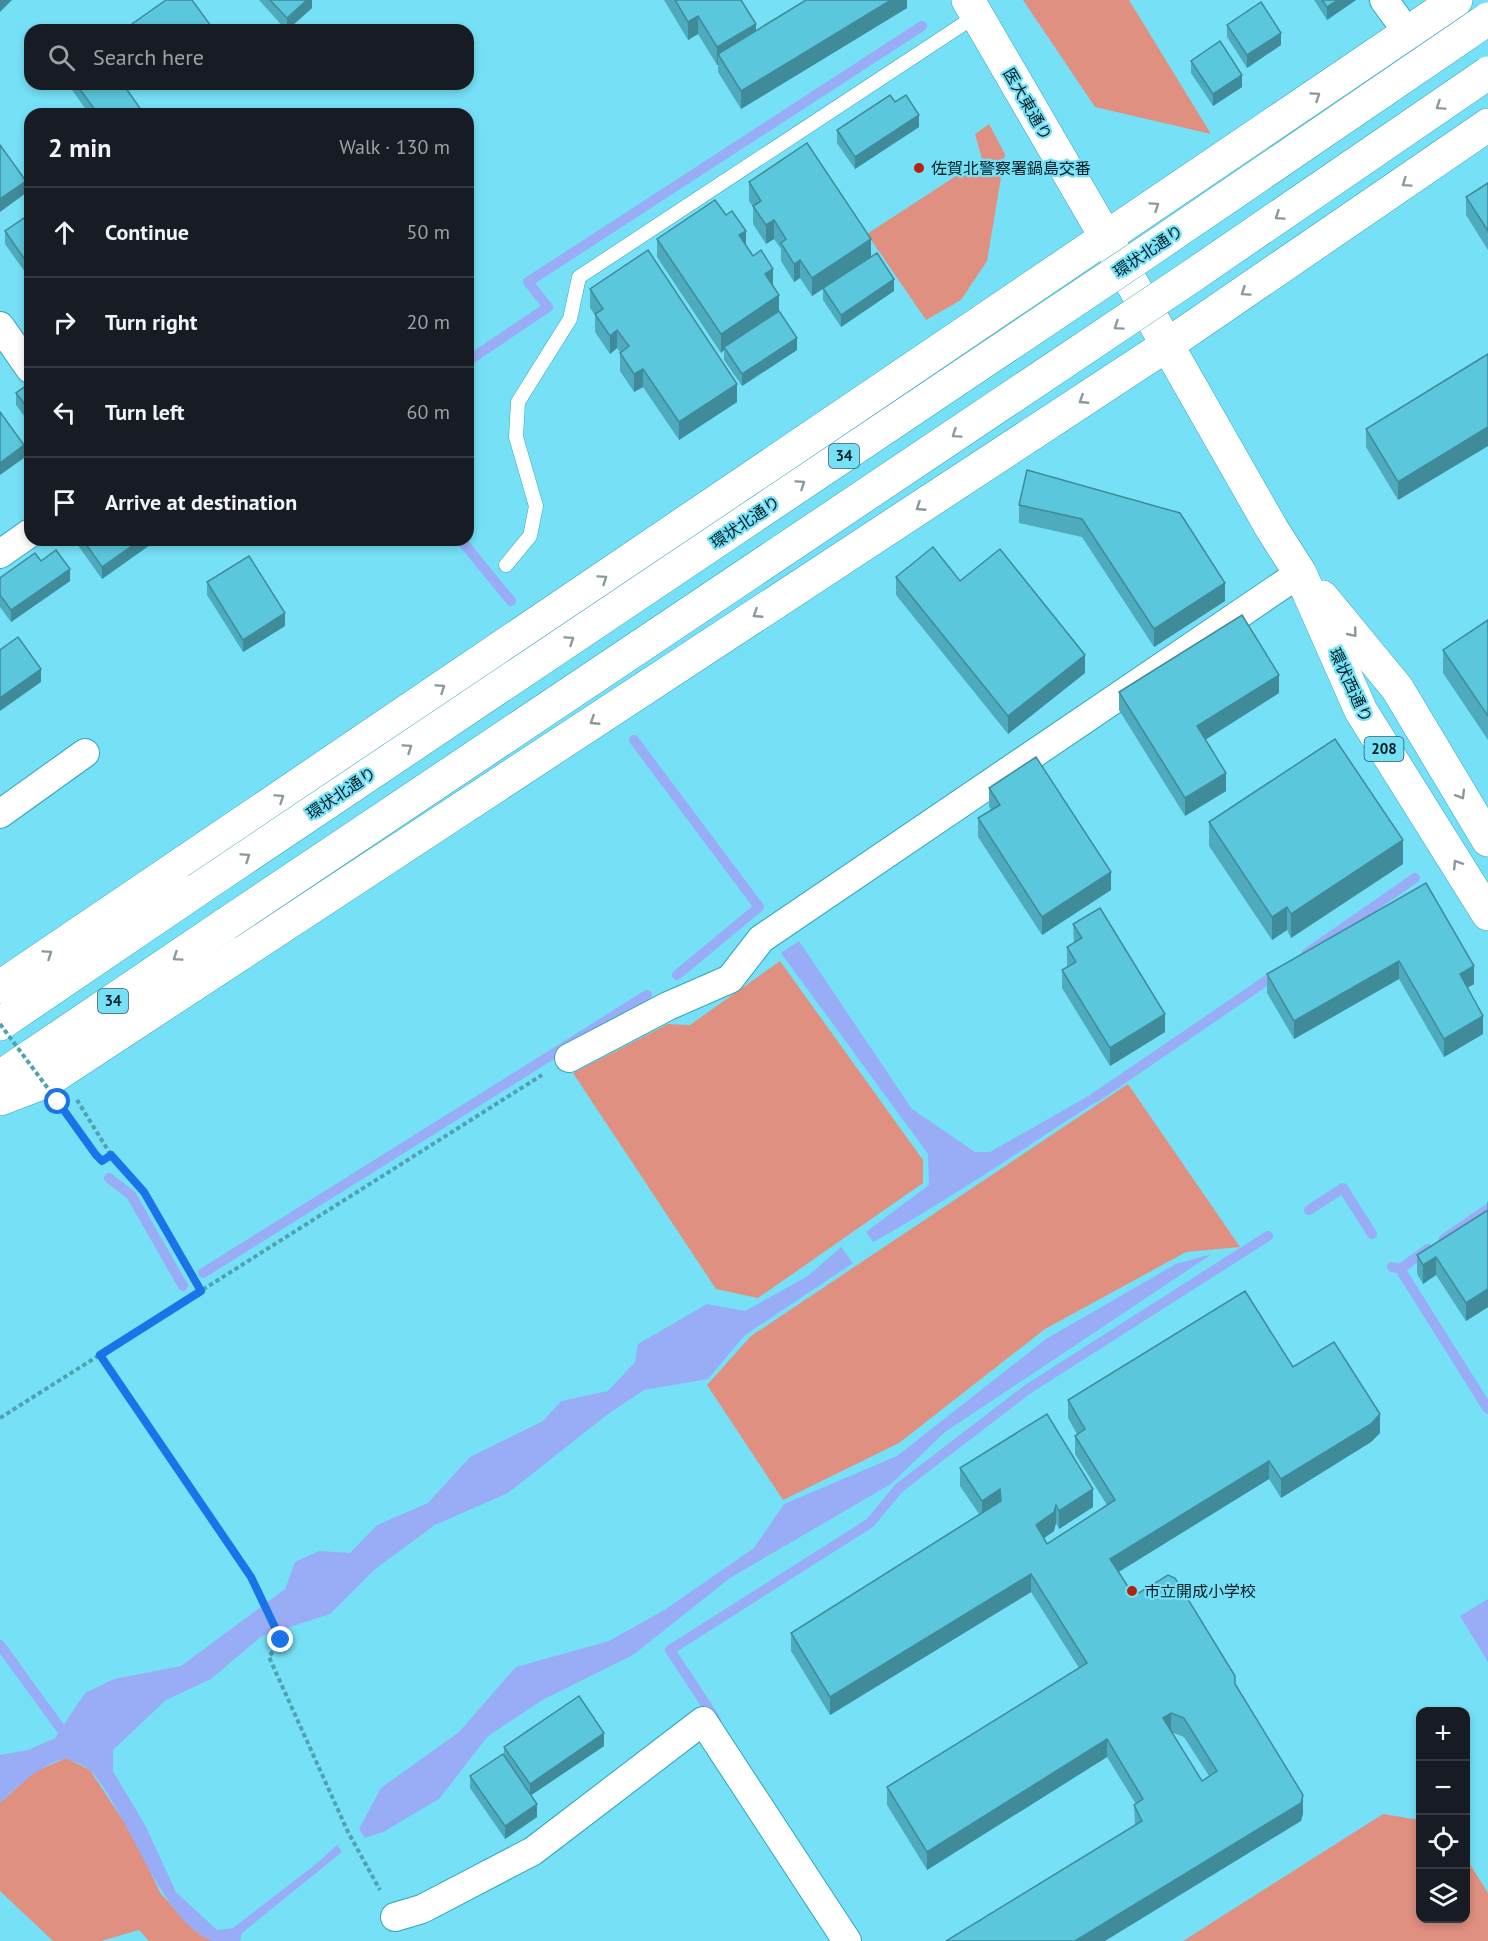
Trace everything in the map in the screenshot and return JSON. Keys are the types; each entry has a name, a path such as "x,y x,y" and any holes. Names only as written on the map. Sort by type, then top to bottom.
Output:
{"main road":[{"path":"0,987 1107,239 1456,0"},
{"name":"医大東通り","path":"973,7 1107,239"},
{"name":"環状北通り","path":"0,1024 1160,243 1488,19"},
{"name":"34","path":"0,1077 1176,286 1488,72"},
{"path":"0,1099 47,1081 1167,345 1488,125"},
{"name":"環状西通り","path":"1107,239 1300,573 1361,711 1488,914"},
{"name":"環状西通り","path":"1300,573 1397,688 1488,840"}],"street":[{"path":"0,326 24,360"},
{"path":"0,554 24,537"},
{"path":"570,1058 668,1005 730,979 761,939 1300,573"},
{"path":"0,814 85,753"},
{"path":"395,1917 423,1909 533,1851 703,1721 847,1941"}],"lane":[{"path":"506,565 530,536 536,506 516,437 518,402 570,319 579,277 973,7"}],"path":[{"path":"0,1024 96,1155 102,1161 111,1155"},
{"path":"0,1418 570,1058"},
{"path":"74,1094 111,1155 144,1192 201,1291"},
{"path":"100,1355 251,1577 281,1640 269,1657 348,1833 395,1917"}],"shaded area":[{"path":"1023,0 1129,0 1211,134 1095,107"},
{"path":"989,124 1005,154 987,261 961,300 926,320 867,234 982,159 975,134"},
{"path":"780,961 923,1160 923,1183 758,1298 716,1289 573,1073 668,1024 690,1025"},
{"path":"1128,1084 1240,1247 1186,1252 1045,1329 899,1443 783,1500 707,1385 751,1336"},
{"path":"66,1758 90,1770 130,1831 161,1894 196,1931 214,1941 149,1941 139,1930 101,1941 53,1941 0,1891 0,1803 34,1772"},
{"path":"1383,1814 1416,1819 1416,1923 1470,1923 1470,1864 1488,1893 1488,1941 1183,1941"}],"water":[{"path":"799,941 912,1109 975,1152 990,1152 1106,1086 1110,1093 963,1188 873,1242 866,1232 929,1185 928,1154 781,953"},
{"path":"841,1247 853,1263 745,1335 708,1379 644,1390 608,1414 508,1493 435,1525 375,1569 330,1614 262,1636 211,1679 166,1700 113,1750 113,1771 145,1825 176,1892 217,1930 233,1928 315,1865 337,1845 342,1852 242,1933 240,1941 213,1941 195,1930 178,1913 162,1891 105,1789 86,1767 66,1758 56,1761 30,1776 0,1803 0,1755 28,1750 55,1738 85,1693 114,1679 181,1666 285,1589 295,1562 319,1551 350,1553 377,1525 428,1503 470,1457 543,1421 561,1401 608,1391 635,1362 638,1344 707,1304 745,1311 808,1276"},
{"path":"1212,1254 945,1432 891,1484 730,1578 633,1655 544,1699 488,1736 439,1799 383,1832 365,1838 359,1829 381,1788 459,1732 516,1667 609,1641 666,1609 754,1548 784,1504 897,1456 1046,1339 1176,1264"},
{"path":"1488,1599 1488,1662 1460,1616"}],"building":[{"path":"166,0 192,0 210,24 132,24"},
{"path":"270,0 307,0 287,18"},
{"path":"675,0 741,0 756,24 717,47 698,16 688,22"},
{"path":"806,0 891,0 741,91 718,54"},
{"path":"1322,0 1338,0 1327,7"},
{"path":"1261,2 1281,33 1247,55 1227,25"},
{"path":"1220,41 1242,75 1213,94 1191,61"},
{"path":"80,90 127,90 140,108 94,108"},
{"path":"890,95 895,102 906,95 919,115 855,157 837,130"},
{"path":"807,143 871,239 812,278 800,260 794,264 781,243 786,239 774,220 766,225 753,206 761,201 749,182"},
{"path":"0,145 24,178 24,182 0,199"},
{"path":"1488,183 1488,231 1466,197"},
{"path":"715,200 726,215 732,211 746,231 739,235 753,256 761,250 773,269 765,274 779,295 721,334 657,239"},
{"path":"24,218 24,258 5,231"},
{"path":"648,250 737,384 679,422 643,369 634,374 620,353 629,346 617,330 610,336 595,314 603,309 590,289"},
{"path":"877,253 894,279 841,315 823,288"},
{"path":"779,311 797,338 742,374 724,347"},
{"path":"1488,354 1488,427 1398,482 1366,429"},
{"path":"24,387 24,403 16,393"},
{"path":"0,412 24,445 0,463"},
{"path":"1027,470 1180,513 1225,583 1154,629 1082,519 1019,505"},
{"path":"87,546 132,546 102,567"},
{"path":"933,547 960,581 1000,549 1085,655 1008,716 896,577"},
{"path":"56,550 70,569 11,610 0,595 0,578 35,553 41,561"},
{"path":"249,556 285,613 243,640 207,582"},
{"path":"1242,615 1279,675 1197,726 1226,773 1185,798 1119,692"},
{"path":"1488,620 1488,716 1443,650"},
{"path":"18,637 41,669 0,698 0,650"},
{"path":"1335,739 1403,840 1291,914 1287,907 1272,917 1209,822"},
{"path":"1036,757 1111,872 1042,917 978,818 1000,805 989,788"},
{"path":"1426,883 1474,966 1460,974 1483,1016 1444,1039 1399,961 1294,1021 1267,974"},
{"path":"1100,908 1165,1014 1110,1048 1062,970 1076,962 1067,947 1082,938 1073,924"},
{"path":"1488,1210 1488,1289 1466,1303 1436,1257 1423,1265 1417,1255"},
{"path":"1245,1291 1293,1367 1334,1342 1380,1414 1371,1424 1281,1479 1269,1461 1110,1559 1134,1596 1168,1575 1175,1578 1235,1676 1235,1684 1303,1795 1301,1803 1075,1941 946,1941 1142,1821 1134,1805 1143,1799 1107,1739 927,1852 887,1787 1087,1663 1031,1574 830,1697 791,1633 1001,1501 1000,1489 982,1501 960,1468 1047,1414 1093,1489 1059,1511 1056,1505 1054,1512 1036,1525 1047,1544 1115,1500 1075,1436 1085,1429 1068,1400","holes":["1171,1713 1184,1718 1217,1771 1202,1781 1163,1718"]},
{"path":"579,1696 604,1733 530,1784 504,1747"},
{"path":"503,1754 537,1804 505,1826 470,1776"}],"waterway":[{"path":"474,357 548,307 528,282 922,26"},
{"path":"466,546 511,601"},
{"path":"634,740 759,907 677,975"},
{"path":"1307,953 1415,878"},
{"path":"1096,1097 1279,972"},
{"path":"203,1273 647,995"},
{"path":"109,1178 131,1195 183,1286"},
{"path":"1309,1210 1343,1188 1372,1234"},
{"path":"1444,1239 1488,1209"},
{"path":"716,1720 670,1650 870,1523 899,1488 1028,1389 1268,1236"},
{"path":"1392,1267 1400,1269 1428,1249"},
{"path":"1400,1269 1488,1409"},
{"path":"0,1645 61,1729 72,1736"}],"place":[{"name":"佐賀北警察署鍋島交番","path":"919,168"},
{"name":"市立開成小学校","path":"1132,1591"}],"route":[{"path":"58,1102 96,1155 102,1161 111,1155 144,1192 201,1291 100,1355 251,1577 281,1640"}]}
